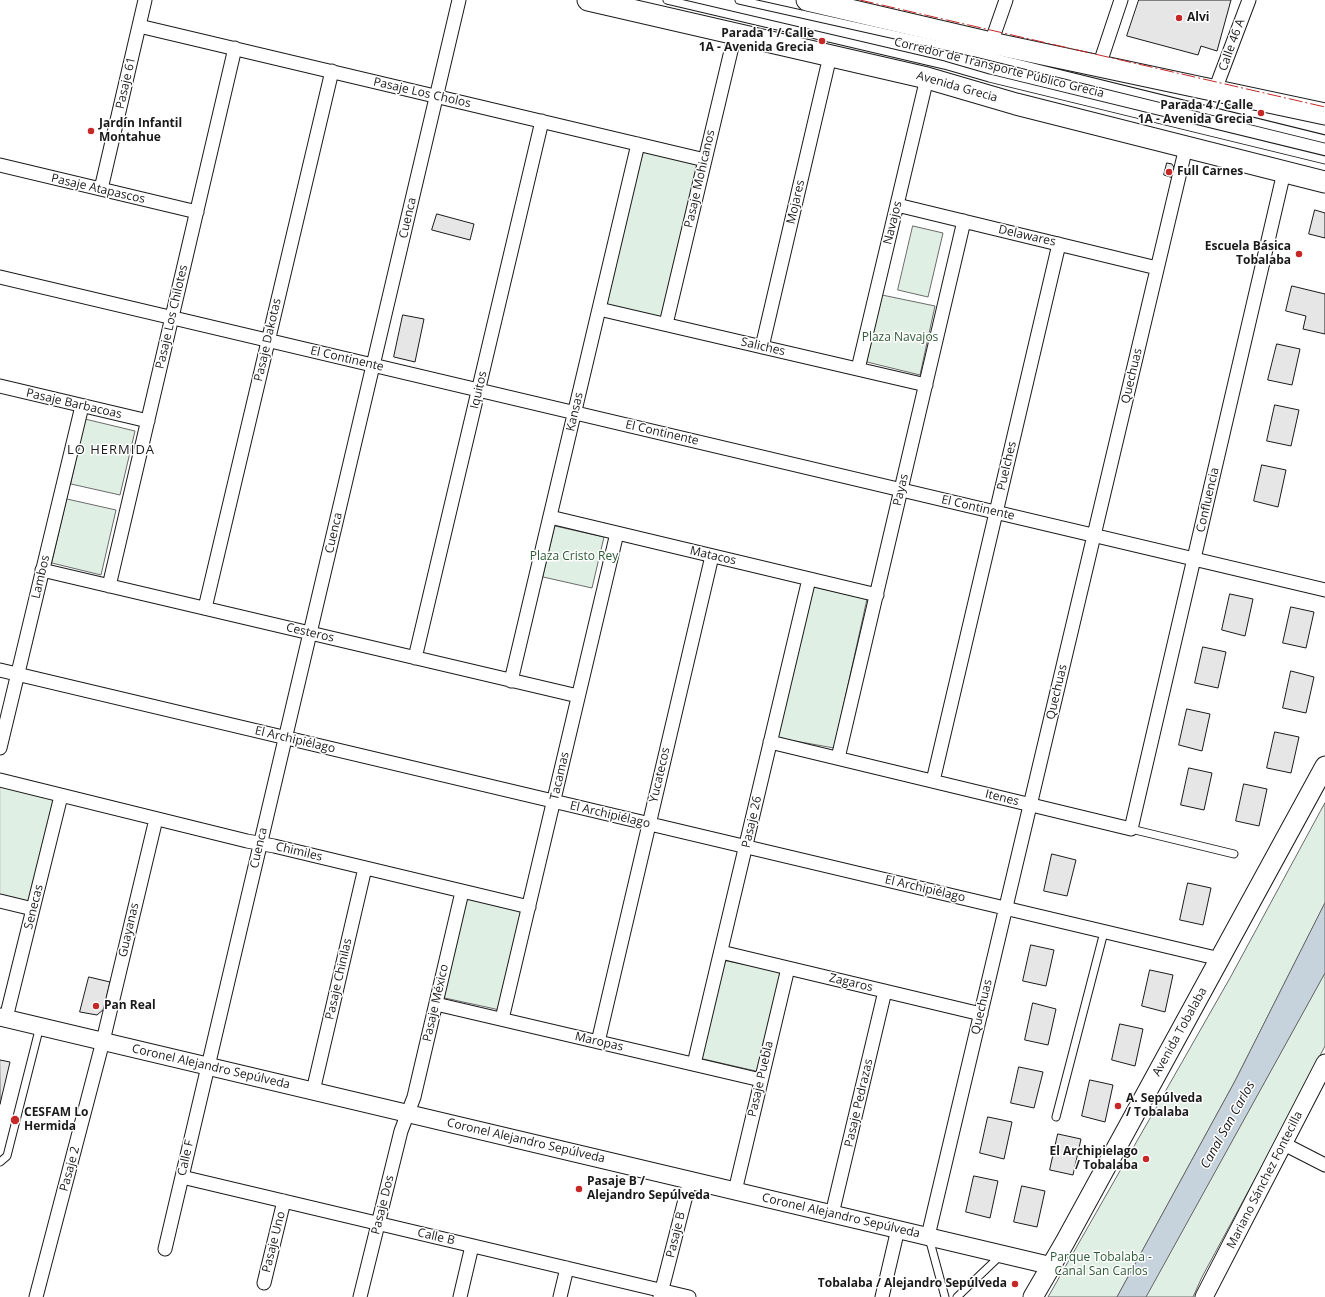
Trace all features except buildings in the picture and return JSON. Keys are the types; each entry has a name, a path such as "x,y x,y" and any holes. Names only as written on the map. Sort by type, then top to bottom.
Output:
{"main road":[{"name":"Avenida Grecia","path":"588,0 928,78 1016,104 1325,182"},
{"path":"807,0 992,39 1094,65 1324,111"},
{"name":"Avenida Tobalaba","path":"1033,1297 1052,1266 1325,766"}],"street":[{"name":"Pasaje 61","path":"101,189 145,0"},
{"name":"Cuenca","path":"208,1066 459,0"},
{"path":"992,39 1006,0"},
{"path":"1094,65 1121,0"},
{"name":"Calle 46 A","path":"1215,90 1249,0"},
{"name":"Pasaje Los Cholos","path":"139,26 705,160"},
{"name":"Pasaje Mohicanos","path":"666,324 735,34"},
{"name":"Pasaje Los Chilotes","path":"109,586 235,48"},
{"name":"Mojares","path":"762,347 830,56"},
{"name":"Pasaje Dakotas","path":"205,608 332,71"},
{"name":"Navajos","path":"858,369 928,78"},
{"name":"Iquitos","path":"415,658 542,121"},
{"name":"Kansas","path":"511,680 638,144"},
{"name":"Quechuas","path":"928,1236 1186,147"},
{"name":"Pasaje Atapascos","path":"0,165 197,212"},
{"name":"Confluencia","path":"1131,829 1284,172"},
{"name":"Delawares","path":"897,206 1158,268"},
{"name":"Payas","path":"838,758 964,221"},
{"name":"Puelches","path":"933,781 1060,244"},
{"name":"El Continente","path":"0,277 1325,590"},
{"name":"Saliches","path":"599,309 926,385"},
{"name":"Pasaje Barbacoas","path":"0,386 148,421"},
{"name":"Lambos","path":"0,748 82,406"},
{"name":"Matacos","path":"550,517 877,595"},
{"name":"Tacamas","path":"502,1019 617,533"},
{"name":"Yucatecos","path":"598,1042 712,556"},
{"name":"Cesteros","path":"42,570 578,696"},
{"name":"Pasaje 26","path":"694,1064 809,579"},
{"name":"El Archipiélago","path":"0,670 1220,959"},
{"name":"Itenes","path":"770,742 1131,829"},
{"name":"Chimiles","path":"0,780 156,819 528,907"},
{"name":"Senecas","path":"3,1017 62,796"},
{"name":"Guayanas","path":"103,1041 156,819"},
{"name":"Pasaje Chinilas","path":"313,1091 365,868"},
{"name":"Pasaje México","path":"408,1113 414,1097 462,892"},
{"path":"0,901 33,909"},
{"name":"Zagaros","path":"721,952 981,1014"},
{"name":"Pasaje Puebla","path":"734,1191 788,968"},
{"name":"Pasaje Pedrazas","path":"832,1214 885,991"},
{"name":"Maropas","path":"436,1004 761,1080"},
{"name":"Coronel Alejandro Sepúlveda","path":"3,1017 1052,1266"},
{"name":"Pasaje 2","path":"36,1297 103,1041"},
{"name":"Mariano Sánchez Fontecilla","path":"1205,1297 1325,1063"},
{"name":"Calle F","path":"165,1249 208,1066"},
{"name":"Pasaje Dos","path":"360,1297 401,1131 408,1113"},
{"path":"1284,1144 1325,1166"},
{"name":"Calle B","path":"182,1177 567,1268 661,1294 689,1297"},
{"name":"Pasaje B","path":"661,1294 690,1180"},
{"name":"Pasaje Uno","path":"264,1283 284,1201"},
{"path":"882,1297 898,1229"},
{"path":"460,1297 472,1246"},
{"path":"560,1297 567,1268"}],"lane":[{"name":"Corredor de Transporte Público Grecia","path":"667,0 944,65 989,78 1325,160"},
{"name":"Corredor de Transporte Público Grecia","path":"739,0 976,53 1325,139"},
{"path":"850,2 992,39"},
{"name":"Itenes","path":"1131,829 1234,854"},
{"path":"1056,1117 1104,932"},
{"path":"0,1162 6,1156 40,1026"},
{"path":"928,1236 945,1297"},
{"path":"957,1297 1002,1254"}],"green space":[{"path":"641,149 698,162 663,318 605,305"},
{"path":"913,226 943,233 928,297 898,290"},
{"name":"Plaza Navajos","path":"882,295 935,306 920,375 867,362"},
{"path":"85,419 135,431 120,495 71,484"},
{"path":"67,499 116,510 101,575 52,563"},
{"name":"Plaza Cristo Rey","path":"555,526 604,537 592,588 543,577"},
{"path":"814,587 867,599 834,748 778,738"},
{"path":"0,785 58,798 29,903 0,895"},
{"name":"Parque Tobalaba - Canal San Carlos","path":"1325,803 1325,903 1235,1081 1117,1297 1048,1297 1230,978"},
{"path":"464,897 524,910 500,1010 440,997"},
{"path":"722,960 782,972 760,1072 699,1058"},
{"path":"1325,973 1325,1046 1202,1277 1193,1297 1146,1297"}],"water":[{"name":"Canal San Carlos","path":"1325,903 1325,973 1146,1297 1117,1297 1235,1081"}],"power":[{"path":"860,0 1325,107"}],"place":[{"name":"Alvi","path":"1179,18"},
{"name":"Parada 1 / Calle 1A - Avenida Grecia","path":"822,41"},
{"name":"Parada 4 / Calle 1A - Avenida Grecia","path":"1261,113"},
{"name":"Jardín Infantil Montahue","path":"91,131"},
{"name":"Full Carnes","path":"1169,172"},
{"name":"Escuela Básica Tobalaba","path":"1299,254"},
{"name":"Pan Real","path":"96,1006"},
{"name":"A. Sepúlveda / Tobalaba","path":"1118,1106"},
{"name":"CESFAM Lo Hermida","path":"15,1120"},
{"name":"El Archipielago / Tobalaba","path":"1146,1159"},
{"name":"Pasaje B / Alejandro Sepúlveda","path":"579,1189"},
{"name":"Tobalaba / Alejandro Sepúlveda","path":"1015,1284"}],"district":[{"name":"LO HERMIDA","path":"111,450"}]}
